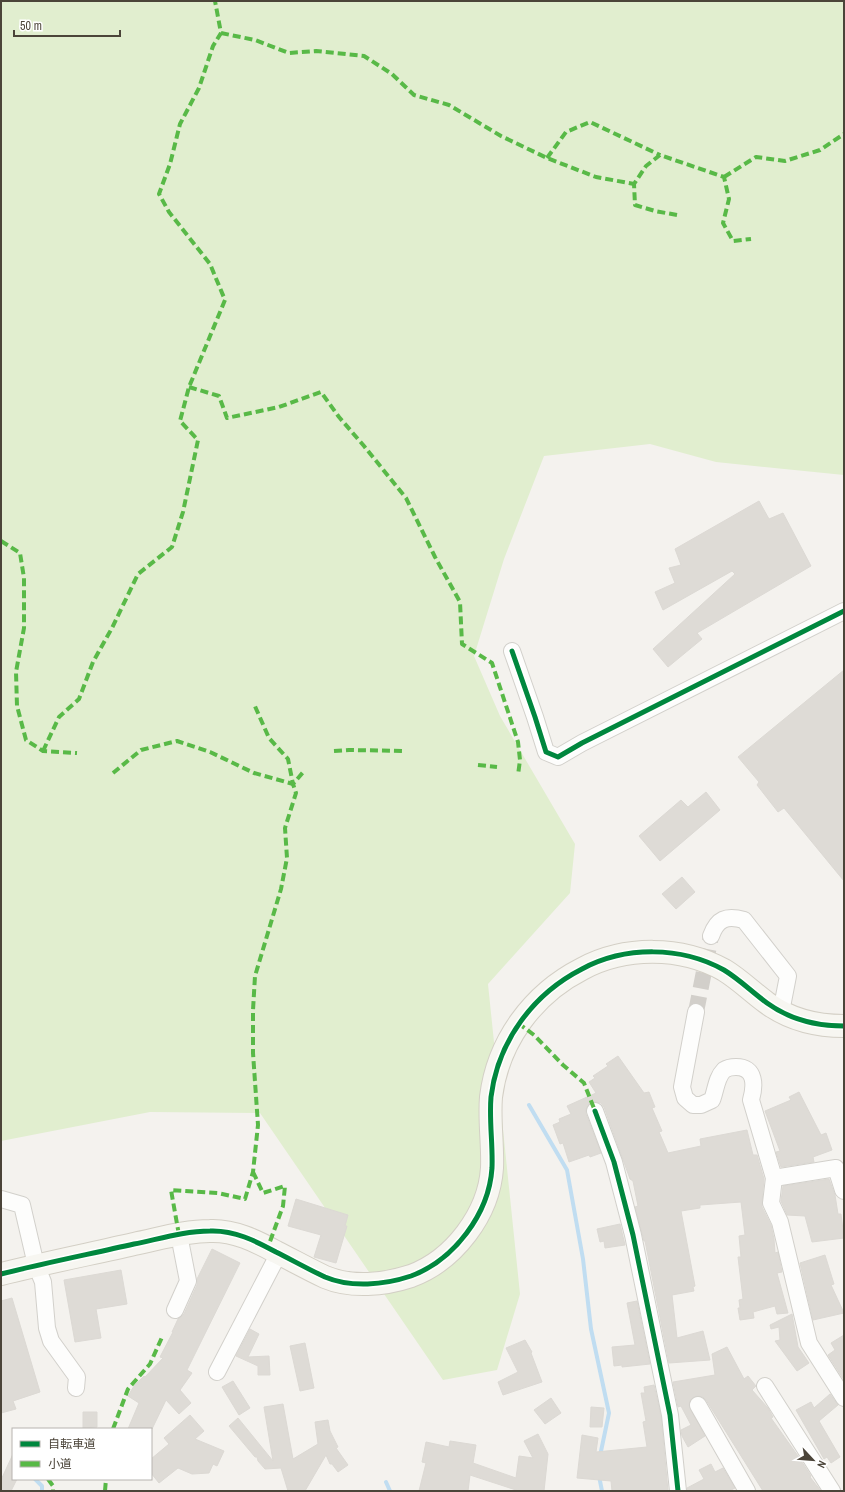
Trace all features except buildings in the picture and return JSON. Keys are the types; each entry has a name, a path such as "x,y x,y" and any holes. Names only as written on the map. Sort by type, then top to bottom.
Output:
{"street":[{"path":"512,651 546,752 558,757 582,743 844,611"},
{"path":"711,936 715,926 724,919 733,917 744,920 788,976 781,1012"},
{"path":"1,1274 36,1265 179,1235 209,1231 228,1232 254,1240 327,1277 348,1283 365,1284 384,1282 411,1276 436,1262 454,1247 469,1230 475,1220 486,1194 492,1169 491,1097 496,1074 502,1053 518,1024 548,990 581,969 606,958 657,952 683,954 705,961 724,970 769,1005 781,1012 820,1025 844,1026"},
{"path":"696,1012 682,1087 685,1098 693,1105 707,1103 712,1100 718,1078 725,1069 741,1067 749,1070 754,1089 751,1100 774,1178 771,1202 780,1222 809,1343 844,1398"},
{"path":"594,1112 616,1168 633,1235 670,1415 678,1491"},
{"path":"774,1178 836,1168 844,1191"},
{"path":"1,1199 22,1205 36,1265 43,1282 47,1328 51,1341 77,1377 76,1388"},
{"path":"175,1310 188,1281 179,1235"},
{"path":"217,1372 279,1253"},
{"path":"765,1386 832,1491"},
{"path":"698,1405 748,1491"}],"green space":[{"path":"1,1 844,1 844,475 716,462 650,444 544,456 504,559 474,656 500,716 575,844 570,893 488,984 520,1294 497,1370 443,1380 260,1113 150,1112 1,1141"}],"waterway":[{"path":"529,1105 567,1170 583,1259 591,1329 609,1413 600,1456"},
{"path":"599,1476 602,1491"},
{"path":"36,1480 42,1486 42,1491"},
{"path":"386,1482 390,1491"}],"tunnel":[{"path":"696,1012 711,936"}],"marked path":[{"path":"43,751 59,717 79,699 93,662 112,628 138,574 172,547 183,512 198,440 180,421 189,387 225,300 210,264 169,212 159,194 170,164 180,124 199,88 213,46 221,33 215,1"},
{"path":"221,33 255,40 289,53 316,51 364,56 392,74 414,95 449,105 501,136 547,158 596,177 634,184"},
{"path":"547,158 566,132 590,122 660,155"},
{"path":"724,177 756,157 785,161 820,150 844,134"},
{"path":"677,215 655,211 635,205 634,184 646,166 660,155 724,177 729,199 723,223 733,241 751,239"},
{"path":"189,387 219,396 227,418 279,407 321,392 339,417 406,498 435,557 460,602 462,644 492,663 518,742 520,760 518,775"},
{"path":"1,541 20,553 24,578 24,628 16,672 17,706 26,740 43,751 77,753"},
{"path":"179,1235 171,1190 218,1193 245,1199 253,1172 258,1125 253,1053 255,976 281,889 287,858 285,828 296,793 288,759 269,738 254,704"},
{"path":"113,773 141,750 177,741 210,752 254,773 293,784 305,770"},
{"path":"334,751 405,751"},
{"path":"478,765 497,767"},
{"path":"518,1023 534,1035 563,1065 584,1083 595,1111"},
{"path":"253,1172 263,1193 285,1186 283,1206 268,1247"},
{"path":"113,1428 128,1389 150,1364 163,1335"},
{"path":"49,1480 53,1486 53,1491"},
{"path":"105,1491 106,1480"}],"cycle path":[{"path":"512,651 546,752 558,757 582,743 844,611"},
{"path":"1,1274 200,1231 219,1231 236,1234 261,1244 325,1277 346,1283 368,1284 390,1282 411,1276 427,1269 455,1247 476,1218 484,1202 492,1168 490,1115 491,1097 495,1076 501,1057 510,1038 521,1021 548,992 564,979 599,961 634,953 672,953 690,956 724,970 776,1009 794,1017 814,1023 844,1026"},
{"path":"595,1111 614,1162 633,1235 670,1415 678,1491"}]}
